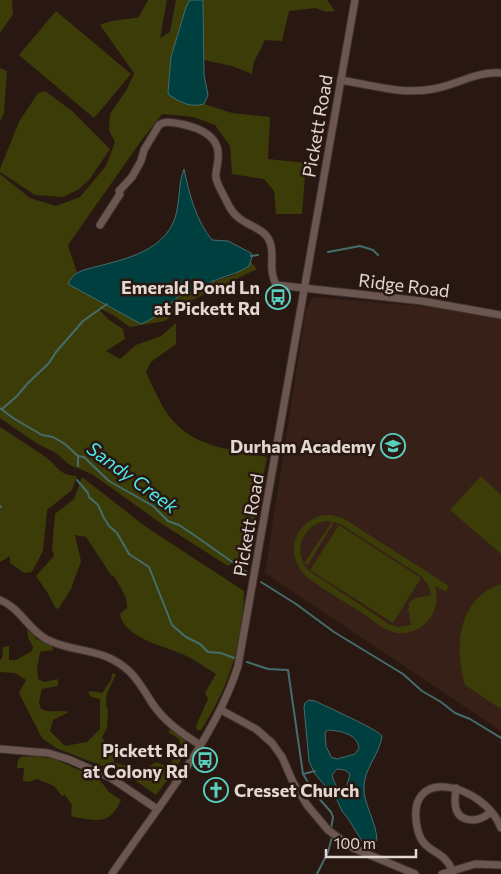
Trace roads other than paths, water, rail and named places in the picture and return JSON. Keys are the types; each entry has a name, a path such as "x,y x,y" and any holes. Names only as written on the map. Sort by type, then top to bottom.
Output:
{"street":[{"name":"Pickett Road","path":"112,874 200,745 229,691 240,657 355,0"},
{"path":"341,80 413,91 441,87 480,74 501,73"},
{"name":"Ridge Road","path":"100,225 120,194 119,191 132,177 141,161 144,150 159,125 169,122 191,126 209,134 216,141 219,152 216,178 230,208 244,222 262,231 269,240 272,250 272,271 276,285 422,301 501,315"},
{"path":"0,600 12,607 29,626 46,638 70,647 102,654 121,665 136,678 151,702 167,722 200,745"},
{"path":"220,710 256,729 272,743 282,757 293,782 307,805 328,830 353,848 415,874"},
{"path":"0,749 48,753 68,759 111,778 157,809"},
{"path":"452,870 446,858 426,847 422,842 417,828 415,813 416,803 421,796 428,791 445,786 456,788 472,795 491,812 501,828"},
{"path":"456,788 456,809 459,816 475,820 482,819 491,812"},
{"path":"442,874 475,864 501,865"}],"water":[{"path":"190,0 203,0 204,75 208,95 204,104 199,105 181,102 169,95 168,92 171,57 186,7"},
{"path":"184,169 194,206 206,232 212,240 228,241 251,253 252,257 249,266 213,281 195,291 181,294 158,315 141,324 68,284 73,276 80,272 130,257 150,248 158,242 166,234 175,218"},
{"path":"309,700 315,701 362,723 382,736 381,743 369,767 364,787 365,800 377,840 369,845 362,841 337,800 315,774 309,761 305,703","holes":["329,730 343,732 352,736 358,743 359,748 355,754 337,759 331,757 326,746 325,732","337,769 345,770 350,774 345,792 338,787 333,778 332,775"]}],"waterway":[{"path":"328,252 360,246 373,250 378,255"},
{"path":"251,256 258,255"},
{"path":"2,409 49,363 83,321 107,304"},
{"name":"Sandy Creek","path":"0,408 42,435 53,437 65,444 78,456 84,457 109,481 153,506 168,521 179,525 248,573"},
{"path":"78,456 78,466"},
{"path":"77,480 89,497 98,505 109,526 117,533 129,554 149,567 172,625 186,637 200,644 208,652 221,653 234,658"},
{"name":"Sandy Creek","path":"261,582 296,604 334,632 403,674 422,691 455,713 470,719 501,738"},
{"path":"247,662 268,669 288,670 303,774 315,794 331,812 333,817 331,829"},
{"path":"303,774 315,771"},
{"path":"317,874 328,852 332,837"}],"place":[{"name":"Emerald Pond Ln at Pickett Rd","path":"278,297"},
{"name":"Durham Academy","path":"393,446"},
{"name":"Pickett Rd at Colony Rd","path":"205,760"},
{"name":"Cresset Church","path":"216,790"}]}
